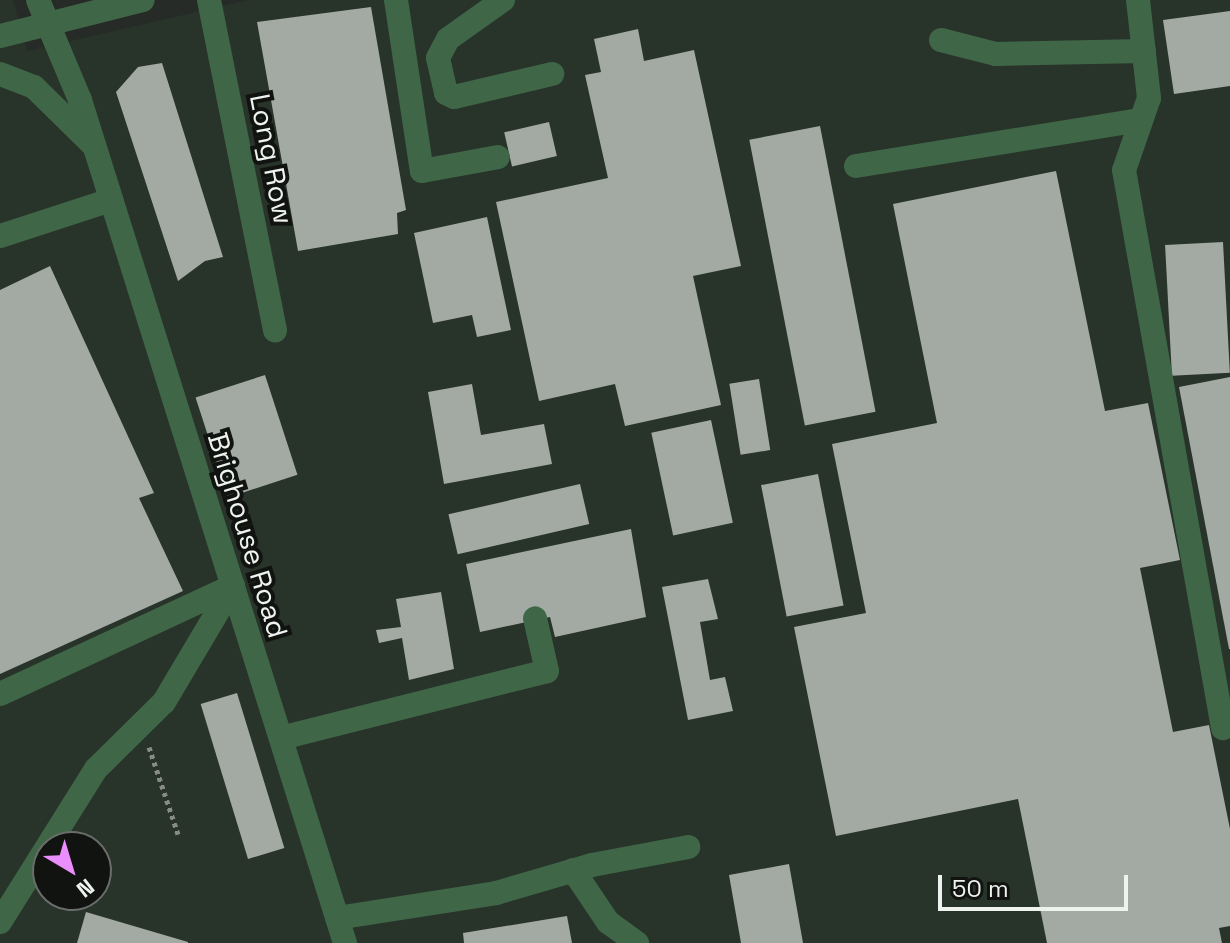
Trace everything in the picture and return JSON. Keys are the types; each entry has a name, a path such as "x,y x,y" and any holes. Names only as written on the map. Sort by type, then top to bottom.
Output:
{"street":[{"name":"Brighouse Road","path":"38,0 45,26 94,145 345,943"},
{"path":"0,36 143,0"},
{"name":"Long Row","path":"209,0 275,330"},
{"path":"396,0 422,171 498,157"},
{"path":"503,0 448,39 438,58 446,93 454,97 552,74"},
{"path":"1138,0 1149,98 1124,170 1223,728"},
{"path":"941,40 996,54 1144,51"},
{"name":"Brighouse Road","path":"0,74 34,87 94,145"},
{"path":"856,166 1139,120"},
{"path":"0,236 111,200"},
{"path":"0,694 233,586"},
{"path":"0,922 96,769 164,702 233,586"},
{"path":"281,738 547,671 535,618"},
{"path":"337,918 496,893 573,870 688,847"},
{"path":"573,870 608,922 637,943"}],"path":[{"path":"139,726 178,834"}],"shaded area":[{"path":"0,0 13,0 27,51 248,0 1230,0 1230,943 0,943"}],"building":[{"path":"371,7 406,210 397,213 398,234 298,251 257,22"},
{"path":"1230,11 1230,86 1174,94 1163,20"},
{"path":"638,29 644,61 694,50 741,266 693,276 721,405 625,426 615,384 539,401 496,202 608,178 585,75 601,72 594,39"},
{"path":"162,63 223,257 205,261 178,281 116,92 138,67"},
{"path":"549,122 557,156 512,166 504,132"},
{"path":"820,126 876,412 805,425 749,140"},
{"path":"1056,171 1105,411 1148,403 1180,560 1140,568 1173,732 1209,725 1230,829 1230,926 1219,928 1222,943 1047,943 1018,799 836,836 794,627 866,613 832,444 937,423 893,204"},
{"path":"487,217 511,330 477,337 472,315 433,323 414,233"},
{"path":"1223,242 1230,373 1172,376 1165,245"},
{"path":"50,266 154,493 139,498 183,591 0,674 0,290"},
{"path":"265,375 297,475 228,497 196,398"},
{"path":"1230,377 1230,649 1229,649 1179,387"},
{"path":"759,379 770,450 741,455 729,384"},
{"path":"472,384 481,435 544,424 552,464 444,484 428,392"},
{"path":"711,420 733,523 673,535 651,433"},
{"path":"818,474 844,606 787,617 761,485"},
{"path":"580,484 589,524 458,554 448,514"},
{"path":"631,529 646,617 555,637 550,617 480,632 466,564"},
{"path":"708,579 718,619 700,622 710,680 725,677 733,711 688,720 662,587"},
{"path":"441,592 454,669 409,680 402,638 379,643 376,630 401,627 396,599"},
{"path":"237,693 284,848 248,859 201,704"},
{"path":"789,864 803,943 741,943 729,875"},
{"path":"86,912 188,942 188,943 77,943"},
{"path":"567,916 572,943 464,943 463,933"}]}
